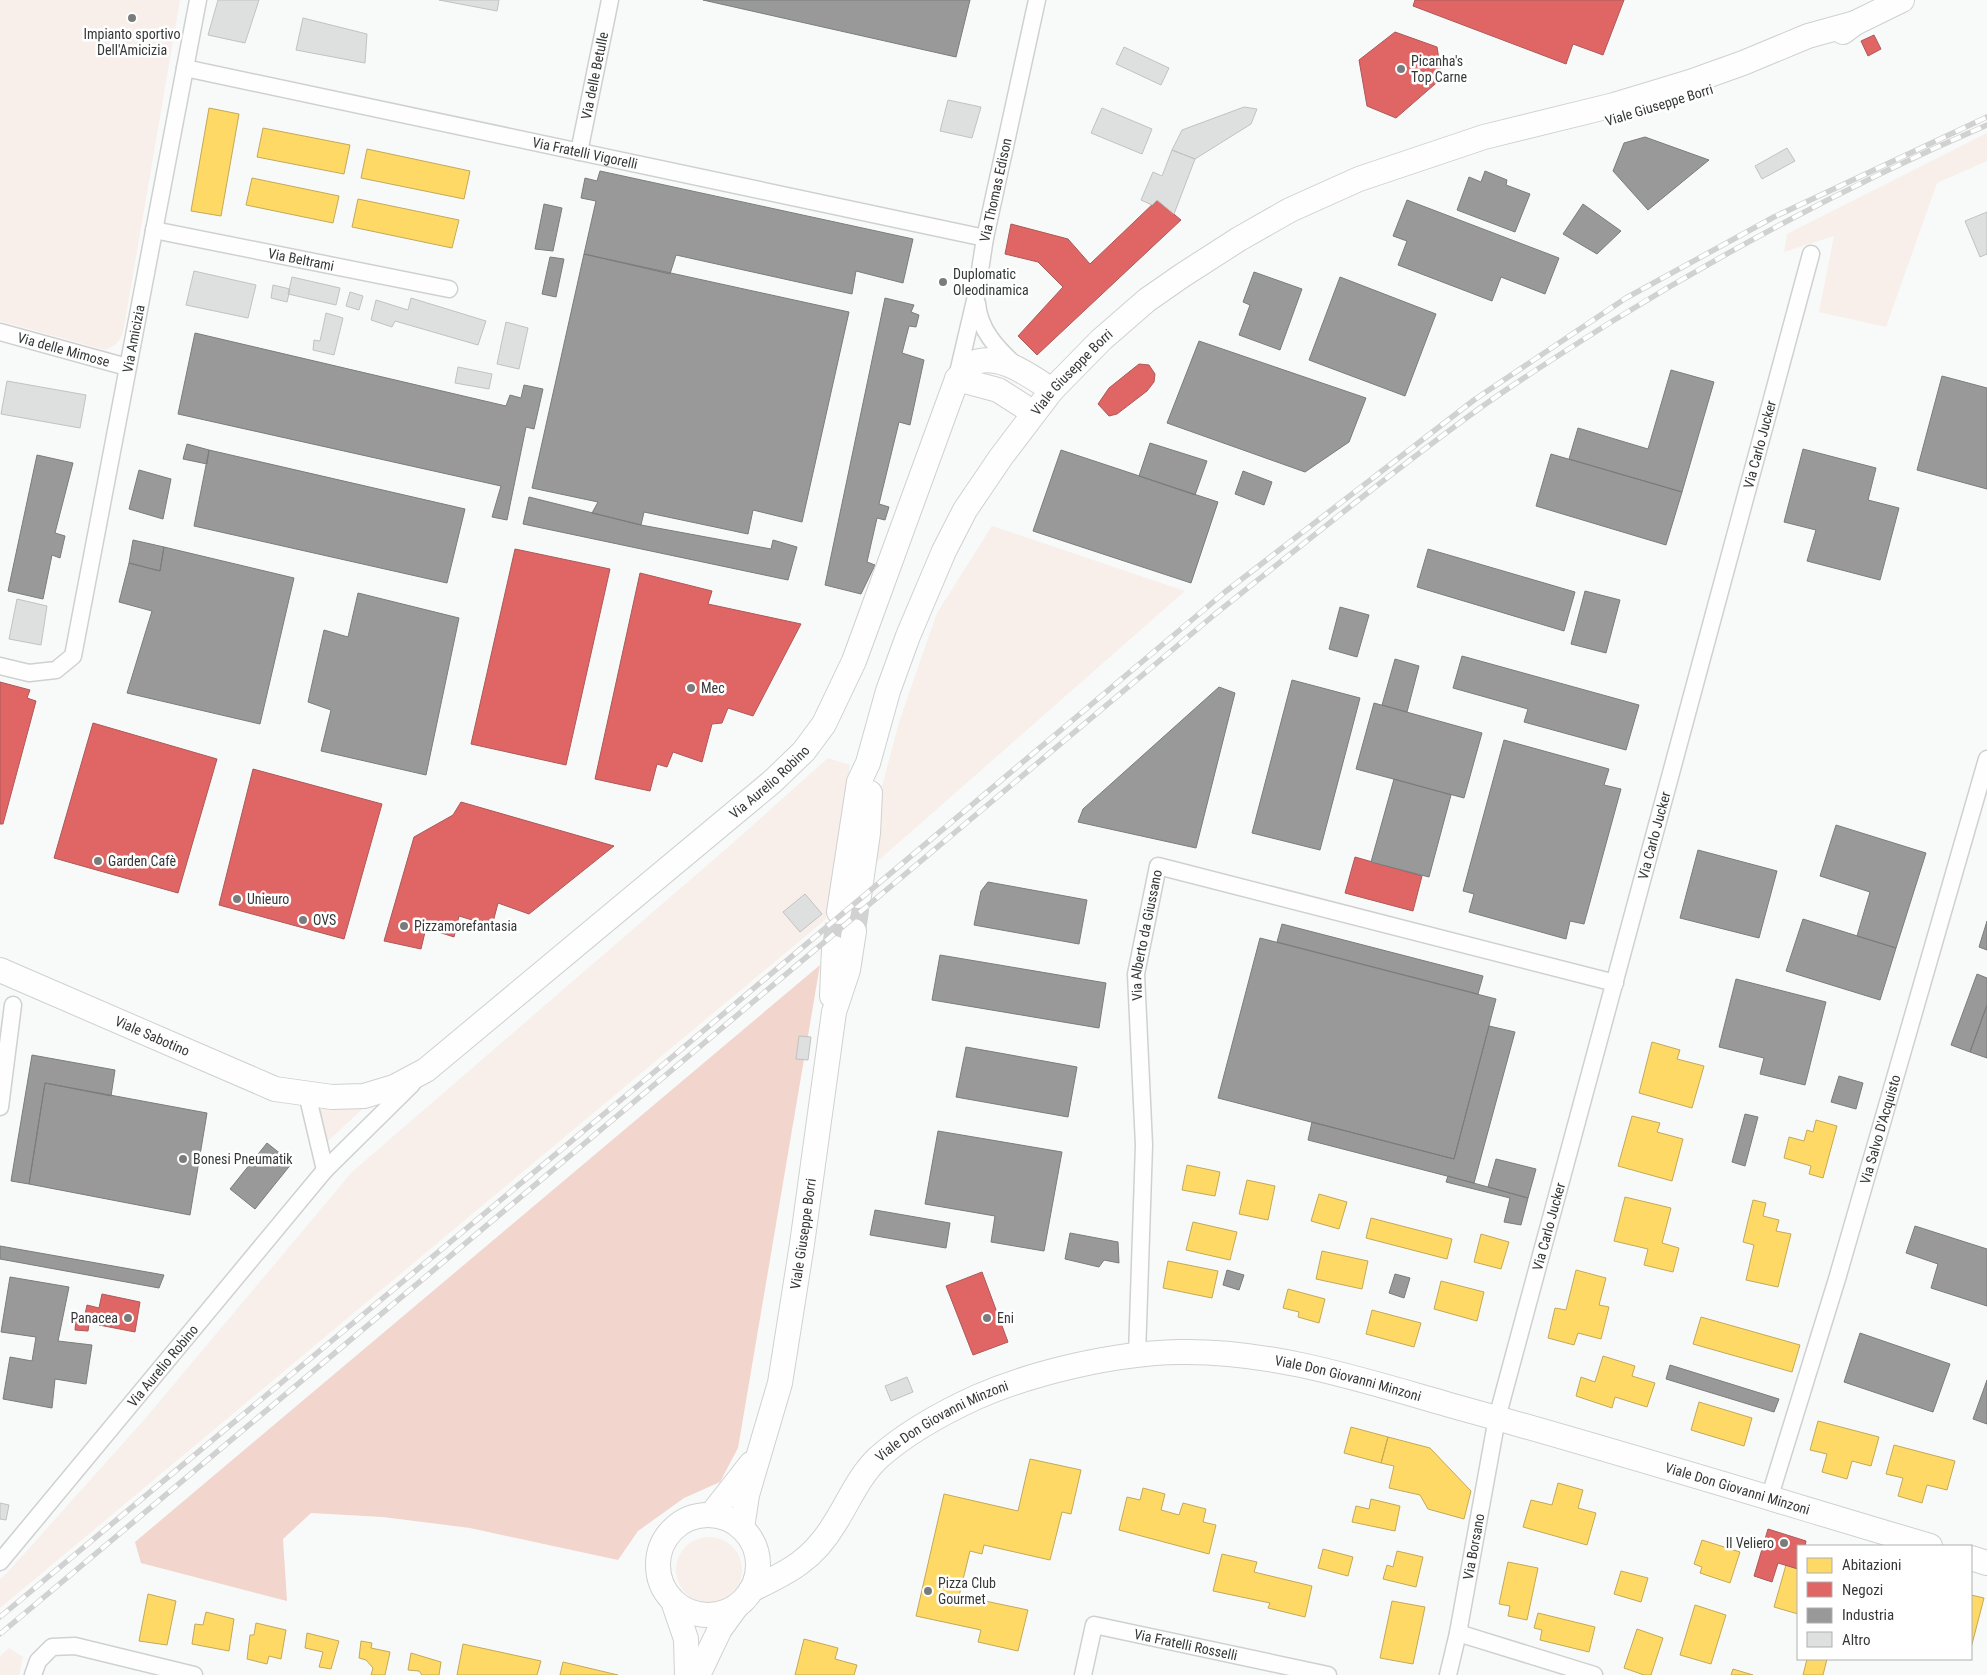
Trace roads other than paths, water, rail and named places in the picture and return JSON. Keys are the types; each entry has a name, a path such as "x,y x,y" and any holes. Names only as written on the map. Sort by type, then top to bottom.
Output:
{"street":[{"name":"Via Amicizia","path":"0,666 29,673 56,670 73,656 198,0"},
{"name":"Via delle Betulle","path":"579,152 610,0"},
{"name":"Via Thomas Edison","path":"957,380 976,296 985,238 1037,0"},
{"name":"Viale Giuseppe Borri","path":"839,912 859,786 868,763 898,663 947,544 981,485 1034,412 1082,359 1138,307 1227,246 1290,210 1349,183 1409,161 1500,133 1650,94 1737,66 1808,36 1855,22 1902,0"},
{"name":"Via Fratelli Vigorelli","path":"186,68 985,238"},
{"name":"Via Beltrami","path":"154,230 449,288"},
{"name":"Via Carlo Jucker","path":"1497,1418 1811,254"},
{"path":"976,296 978,315 985,331 997,348 1018,368 1052,390"},
{"name":"Via delle Mimose","path":"0,332 127,367"},
{"path":"1018,368 991,360 972,363 957,380 998,390 1034,412"},
{"name":"Via Aurelio Robino","path":"0,1562 325,1170 426,1070 773,781 804,751 824,724 854,661 957,380"},
{"name":"Via Salvo D'Acquisto","path":"1769,1499 1837,1279 1987,759"},
{"name":"Viale Giuseppe Borri","path":"859,896 870,814 868,763"},
{"name":"Via Alberto da Giussano","path":"1137,1355 1144,1145 1136,974 1158,866 1615,983"},
{"name":"Viale Giuseppe Borri","path":"742,1528 759,1452 780,1383 802,1244 834,1012 848,970 854,931"},
{"name":"Viale Giuseppe Borri","path":"834,948 832,976 834,1012"},
{"name":"Viale Sabotino","path":"0,970 275,1089 307,1094"},
{"path":"0,1107 13,1005"},
{"name":"Via Aurelio Robino","path":"307,1094 332,1097 364,1096 394,1087 426,1070"},
{"path":"307,1094 325,1170"},
{"name":"Viale Don Giovanni Minzoni","path":"698,1675 720,1629 743,1598 792,1570 815,1550 834,1526 856,1486 878,1459 914,1431 977,1397 1046,1372 1137,1355 1179,1352 1255,1356 1323,1370 1497,1418 1927,1545"},
{"name":"Via Borsano","path":"1448,1675 1458,1633 1497,1418"},
{"name":"Viale Giuseppe Borri","path":"711,1515 759,1452"},
{"path":"673,1601 687,1611 704,1615 720,1614 743,1598 756,1578 758,1565 751,1539 742,1528 728,1519 711,1515 694,1517 678,1525 666,1537 659,1553 658,1570 663,1587 673,1601 686,1640 687,1675"},
{"path":"756,1552 763,1556 780,1560 802,1556 815,1550"},
{"path":"1972,1558 1987,1563"},
{"name":"Via Fratelli Rosselli","path":"1084,1675 1094,1625 1328,1675"},
{"path":"1458,1633 1594,1675"},
{"path":"33,1675 38,1661 52,1647 74,1646 194,1675"}],"tunnel":[{"path":"854,931 859,896"},
{"path":"834,948 839,912"}],"railway":[{"path":"0,1617 640,1084 1225,592 1474,400 1626,298 1774,217 1987,117"},
{"path":"0,1634 1214,615 1412,458 1528,375 1611,322 1702,268 1843,192 1987,125"}],"place":[{"name":"Impianto sportivo Dell'Amicizia","path":"132,18"},
{"name":"Picanha's Top Carne","path":"1401,69"},
{"name":"Duplomatic Oleodinamica","path":"943,282"},
{"name":"Mec","path":"691,688"},
{"name":"Garden Cafè","path":"98,861"},
{"name":"Unieuro","path":"237,899"},
{"name":"OVS","path":"303,920"},
{"name":"Pizzamorefantasia","path":"404,926"},
{"name":"Bonesi Pneumatik","path":"183,1159"},
{"name":"Panacea","path":"128,1318"},
{"name":"Eni","path":"987,1318"},
{"name":"Il Veliero","path":"1784,1543"},
{"name":"Pizza Club Gourmet","path":"928,1591"}]}
